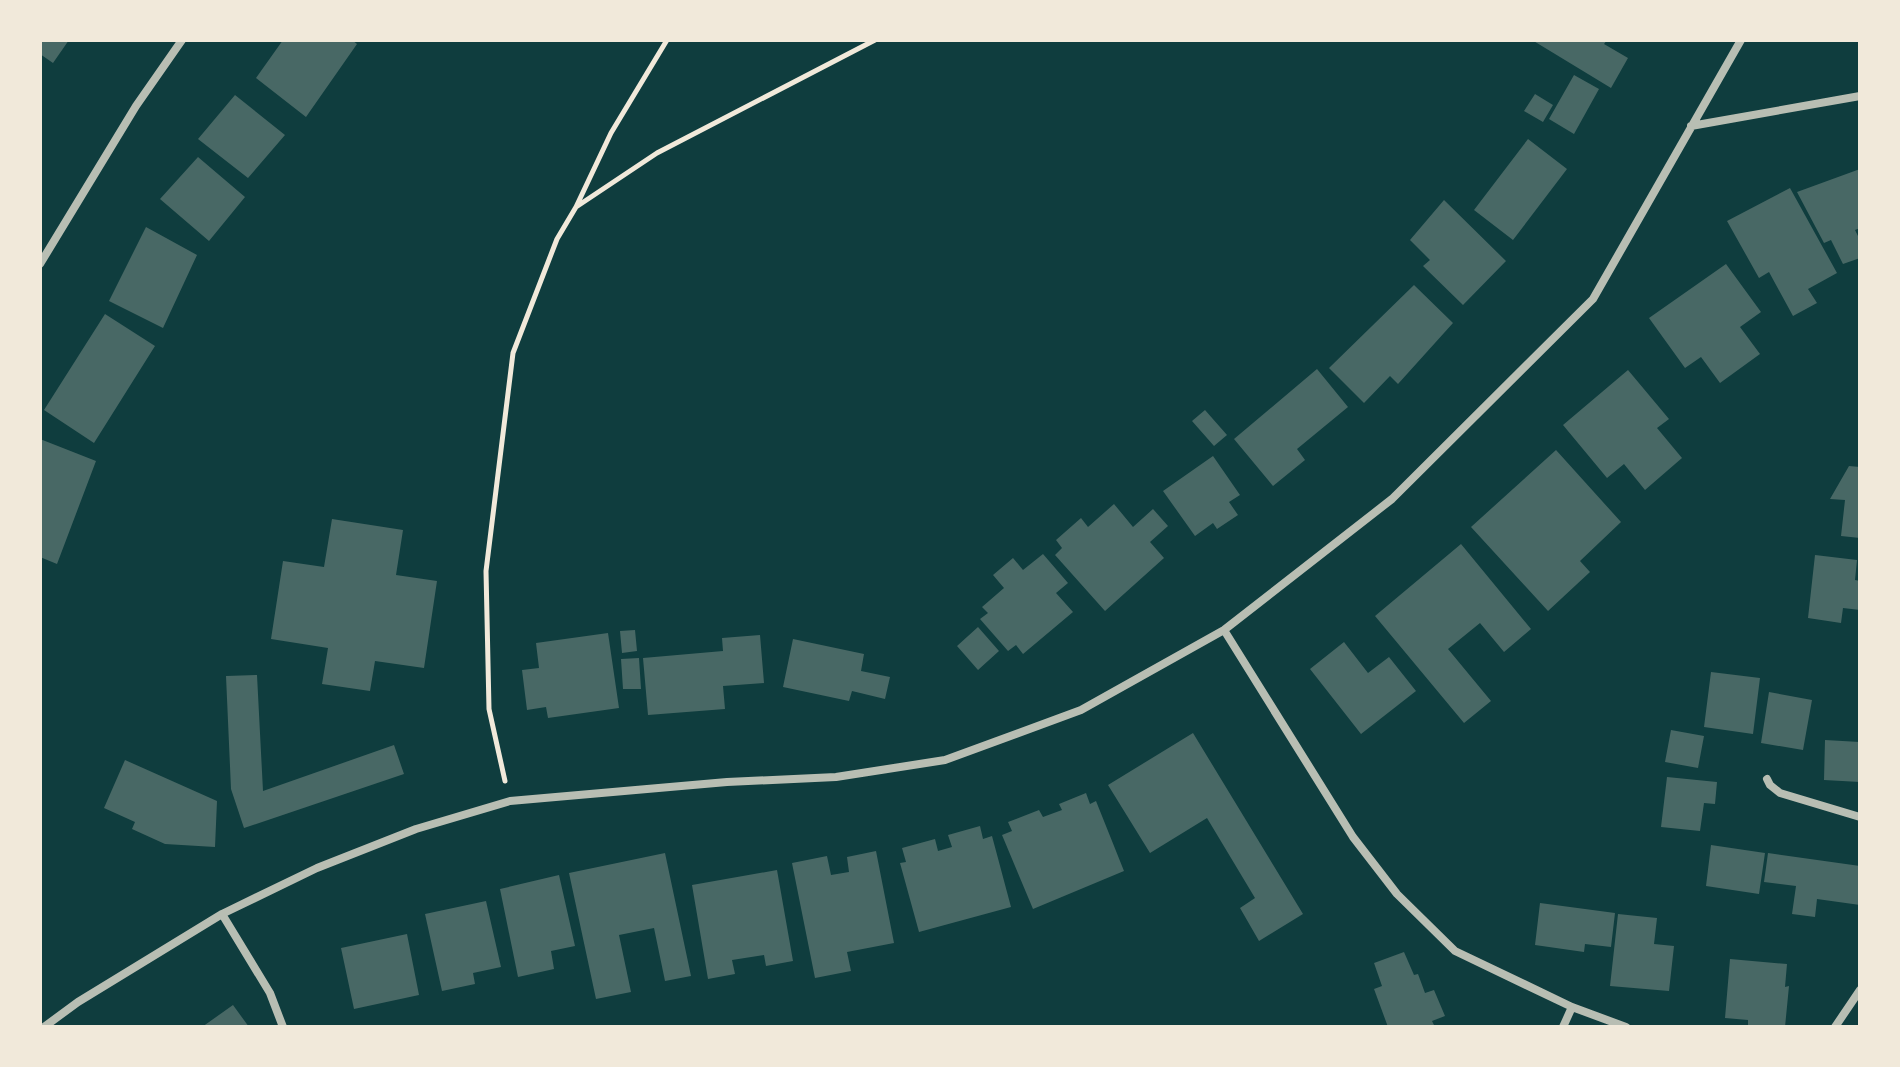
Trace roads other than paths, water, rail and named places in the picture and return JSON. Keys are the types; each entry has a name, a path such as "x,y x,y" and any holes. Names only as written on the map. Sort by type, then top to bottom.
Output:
{"street":[{"path":"40,264 136,106 182,40"},
{"path":"44,1027 78,1002 222,914 317,868 416,829 510,801 727,782 836,777 945,760 1081,710 1224,630 1392,499 1593,299 1741,40"},
{"path":"1691,126 1860,96"},
{"path":"1224,630 1353,837 1397,894 1455,951 1572,1007 1626,1027"},
{"path":"1767,779 1780,793 1860,817"},
{"path":"222,914 270,993 283,1027"},
{"path":"1835,1027 1860,990"},
{"path":"1563,1027 1572,1007"}]}
